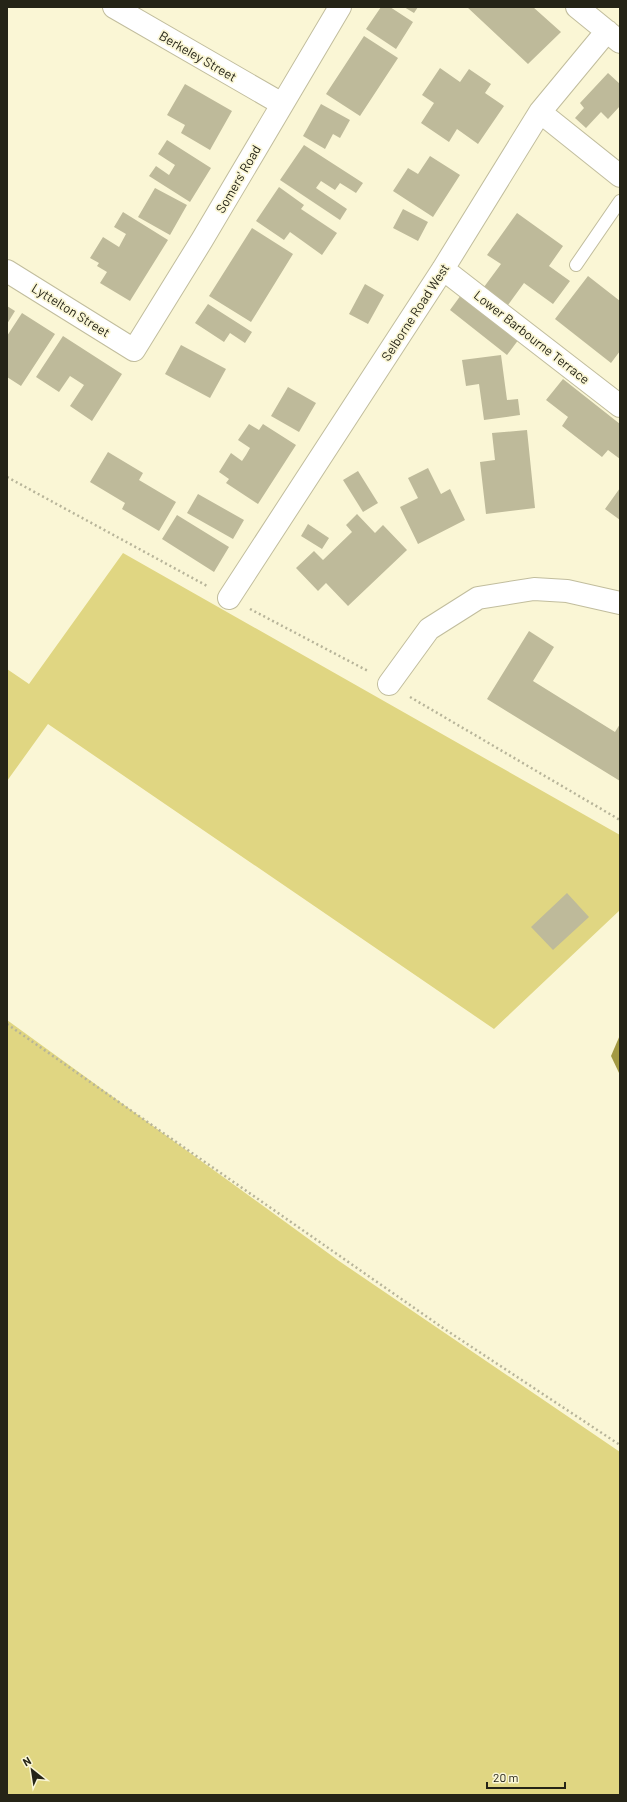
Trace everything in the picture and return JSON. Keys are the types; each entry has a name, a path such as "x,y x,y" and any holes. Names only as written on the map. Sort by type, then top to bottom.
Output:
{"street":[{"name":"Berkeley Street","path":"114,7 282,104"},
{"name":"Somers' Road","path":"134,350 202,240 340,7"},
{"path":"577,7 616,37"},
{"name":"Selborne Road West","path":"229,598 443,269 540,112 616,37"},
{"path":"540,112 620,176"},
{"name":"Lower Barbourne Terrace","path":"443,269 620,406"},
{"name":"Lyttelton Street","path":"7,271 134,350"},
{"path":"388,684 429,629 478,598 534,589 567,591 620,603"}],"lane":[{"path":"576,265 620,201"}],"path":[{"path":"7,478 368,671 620,820"},
{"path":"7,1024 443,1328 620,1445"}],"shaded area":[{"path":"123,553 620,835 620,910 494,1029 48,724 7,781 7,669 29,684"},
{"path":"7,1020 339,1261 620,1452 620,1795 7,1795"},
{"path":"620,1035 620,1075 611,1056"}],"building":[{"path":"381,7 390,7 413,22 396,49 366,29"},
{"path":"404,7 418,7 414,13"},
{"path":"467,7 533,7 561,32 528,64"},
{"path":"364,36 398,58 360,116 326,94"},
{"path":"440,68 460,82 469,69 491,84 485,93 504,106 478,144 457,129 449,142 421,123 434,103 422,95"},
{"path":"608,73 620,84 620,106 608,119 601,112 586,128 575,118 584,108 580,103"},
{"path":"185,84 232,111 210,150 181,133 185,125 167,115"},
{"path":"321,104 350,120 340,138 333,134 325,149 303,136"},
{"path":"167,140 211,168 190,202 149,176 156,166 169,175 175,165 158,154"},
{"path":"304,145 363,183 356,193 340,183 335,190 321,181 316,188 347,209 340,220 280,180"},
{"path":"430,156 460,175 433,217 393,191 408,168 418,174"},
{"path":"279,187 304,205 301,209 337,233 322,255 290,232 284,240 256,221"},
{"path":"155,188 187,205 170,235 138,217"},
{"path":"403,209 428,222 418,241 393,228"},
{"path":"123,212 168,240 130,301 100,283 107,272 97,266 99,263 90,258 103,237 119,247 126,234 114,227"},
{"path":"517,213 563,246 549,266 570,281 553,304 524,283 508,305 484,287 501,264 487,255"},
{"path":"252,228 293,254 251,322 209,296"},
{"path":"588,276 620,301 620,351 611,363 555,319"},
{"path":"365,284 384,295 368,324 349,314"},
{"path":"461,295 519,339 507,355 450,310"},
{"path":"208,304 252,332 245,343 230,333 224,342 195,323"},
{"path":"7,306 15,311 7,324"},
{"path":"22,313 55,334 21,386 7,377 7,336"},
{"path":"63,336 122,374 92,421 70,406 84,385 70,376 59,392 36,377"},
{"path":"181,345 226,369 210,398 165,374"},
{"path":"501,355 507,400 518,399 520,415 484,420 479,384 466,386 462,360"},
{"path":"563,379 620,424 620,459 608,450 602,457 562,426 568,417 546,400"},
{"path":"288,387 316,403 299,432 271,416"},
{"path":"249,424 259,430 263,424 296,445 258,504 226,483 229,479 219,472 231,453 242,461 246,455 250,448 238,440"},
{"path":"527,430 535,508 486,514 480,462 495,460 492,433"},
{"path":"108,452 143,473 139,480 176,502 159,531 122,509 125,503 90,482"},
{"path":"428,468 441,494 450,489 465,520 418,544 400,507 418,498 408,478"},
{"path":"358,471 378,503 363,512 343,480"},
{"path":"620,488 620,520 605,509"},
{"path":"198,494 244,520 233,539 187,513"},
{"path":"357,514 375,533 383,525 407,550 348,606 326,583 318,591 296,568 314,551 323,560 352,532 346,525"},
{"path":"177,515 229,547 214,572 162,539"},
{"path":"308,524 329,538 322,549 301,536"},
{"path":"529,631 554,647 533,681 615,732 620,724 620,781 487,699"},
{"path":"567,893 589,917 553,950 531,927"}]}
